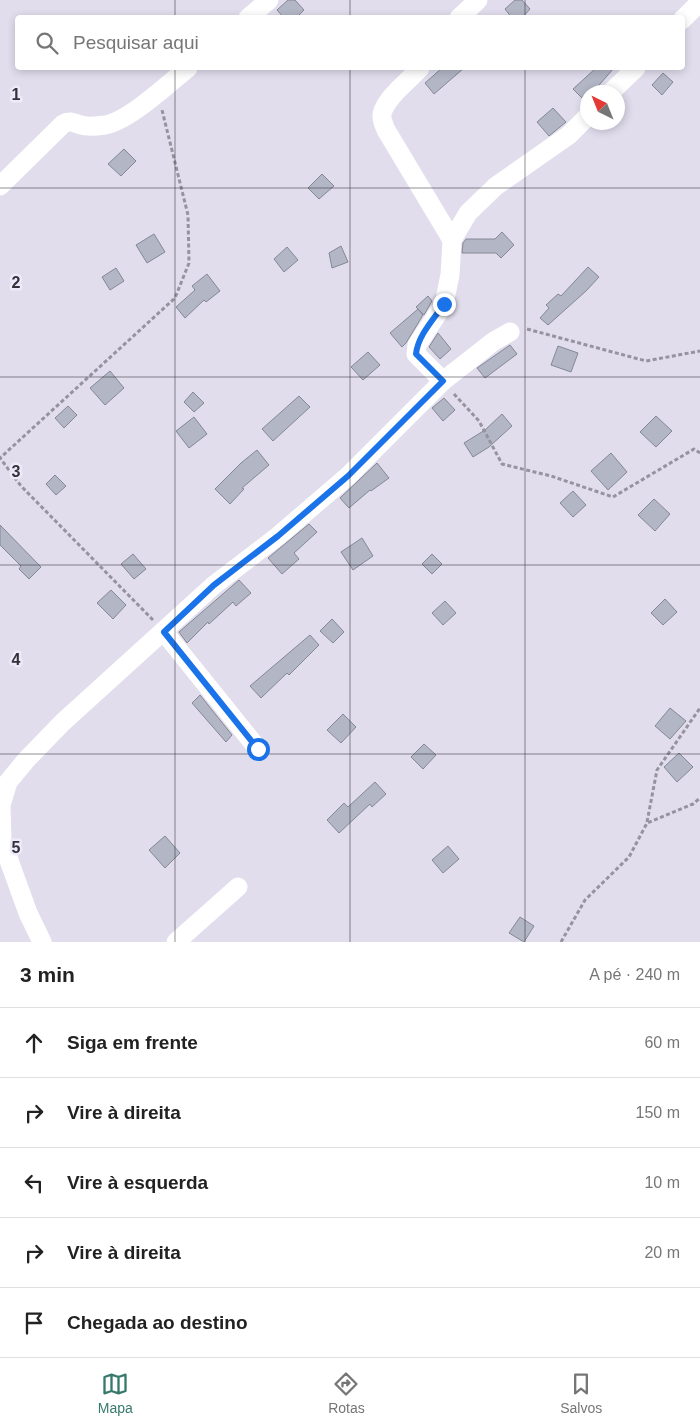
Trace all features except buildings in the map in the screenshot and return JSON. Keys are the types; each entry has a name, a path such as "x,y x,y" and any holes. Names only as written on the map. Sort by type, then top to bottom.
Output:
{"street":[{"path":"252,15 269,0"},
{"path":"462,15 478,0"},
{"path":"685,17 700,2"},
{"path":"0,186 63,124 73,122 82,126 104,125 116,122 186,70"},
{"path":"418,70 391,99 382,114 382,122 452,240"},
{"path":"618,85 634,70"},
{"path":"443,381 416,354 417,345 444,304 450,275 452,240 468,213 496,186 569,135 580,124"},
{"path":"42,942 28,913 2,841 0,805 8,782 27,759 63,722 214,585 278,536 348,476 443,381 494,341 510,332"},
{"path":"164,632 258,749"},
{"path":"176,942 238,887"}],"path":[{"path":"158,92 188,215 189,263 174,298 0,458 21,486 164,632"},
{"path":"510,332 523,328 646,361 700,351"},
{"path":"443,381 478,421 502,464 551,476 613,497 694,449 700,453"},
{"path":"561,942 585,900 629,858 646,823 657,770 700,708"},
{"path":"646,823 693,804 700,798"}],"route":[{"path":"258,749 164,632 214,585 278,536 348,476 443,381 416,354 417,345 444,304"}]}
